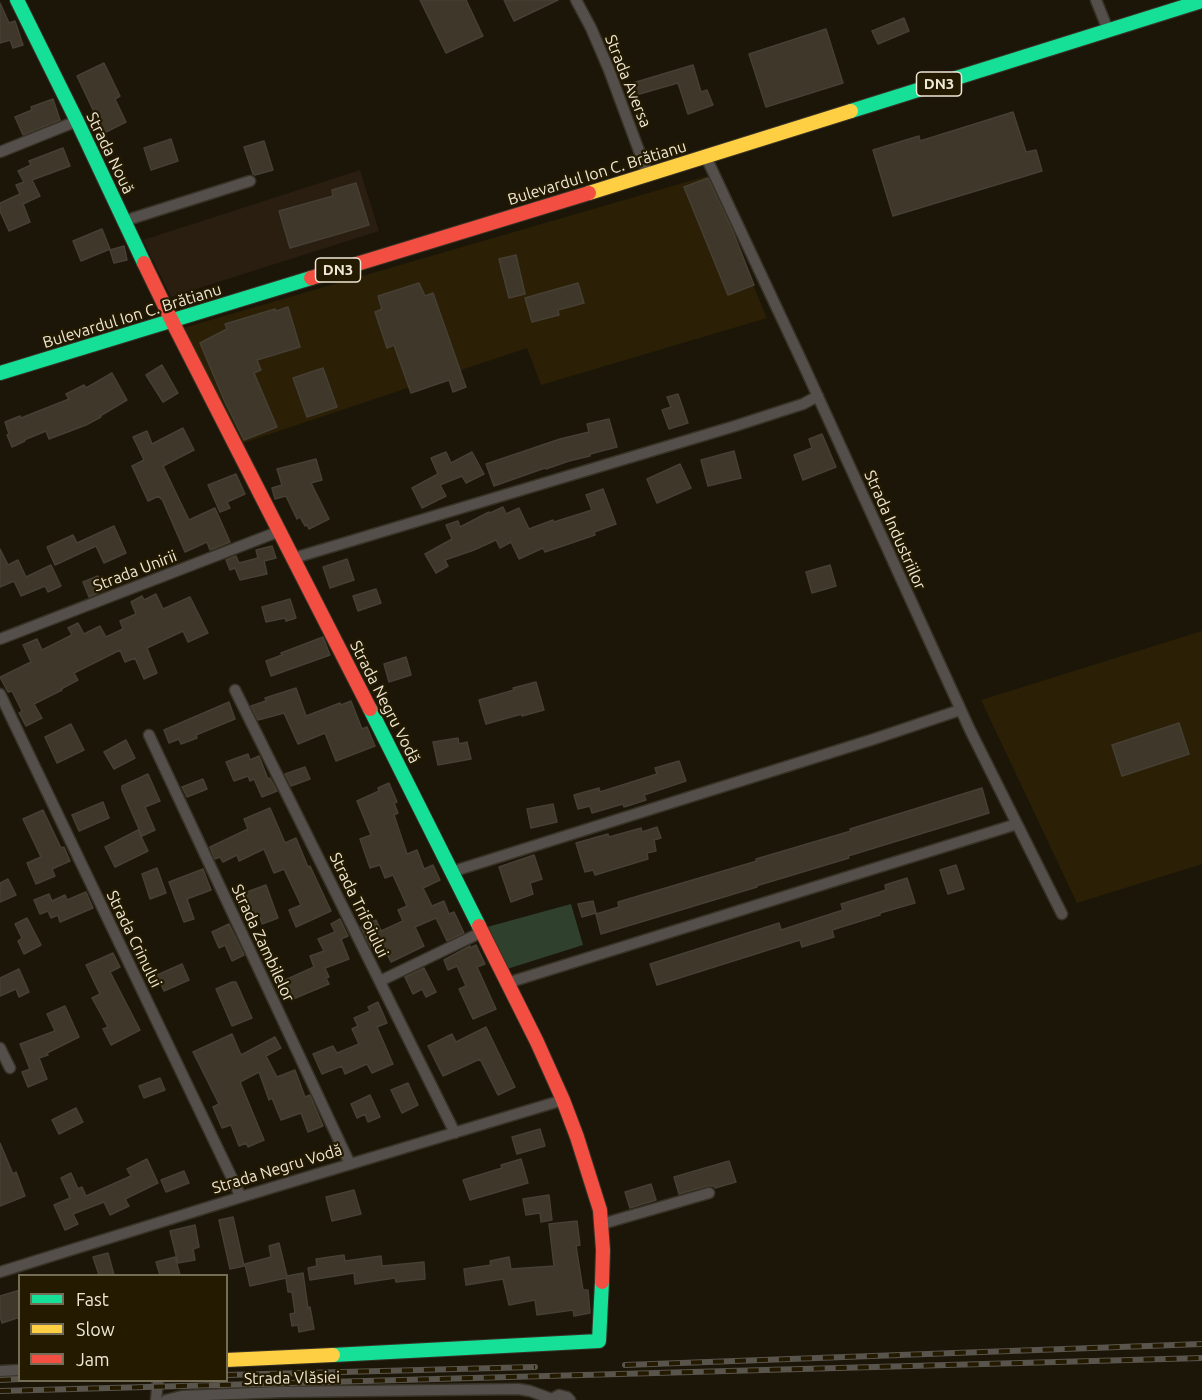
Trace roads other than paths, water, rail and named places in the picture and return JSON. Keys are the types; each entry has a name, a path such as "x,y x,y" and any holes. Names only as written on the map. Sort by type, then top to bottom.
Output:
{"street":[{"name":"Strada Nouă","path":"17,0 172,321"},
{"name":"Strada Aversa","path":"576,0 609,70 648,175"},
{"path":"1096,0 1108,30"},
{"name":"Bulevardul Ion C. Brătianu","path":"0,373 648,175 1202,1"},
{"path":"0,152 77,121"},
{"name":"Strada Industriilor","path":"706,157 818,396 960,710 1062,914"},
{"path":"124,220 250,181"},
{"name":"Strada Negru Vodă","path":"172,321 294,558 537,1042 563,1100 589,1171 602,1224 603,1256 599,1341 228,1360"},
{"path":"294,558 755,420 803,404 818,396"},
{"name":"Strada Unirii","path":"0,639 280,531"},
{"name":"Strada Trifoiului","path":"235,690 455,1132"},
{"name":"Strada Crinului","path":"0,694 241,1197"},
{"path":"452,872 960,710"},
{"name":"Strada Zambilelor","path":"148,735 350,1164"},
{"path":"507,982 1017,824"},
{"path":"380,981 482,932"},
{"path":"0,1048 10,1068"},
{"name":"Strada Negru Vodă","path":"0,1272 563,1100"},
{"path":"602,1224 709,1193"},
{"path":"0,1371 18,1370"},
{"path":"156,1400 158,1382"},
{"name":"Strada Vlăsiei","path":"166,1400 182,1396 215,1394 281,1392 381,1396 518,1389 551,1399 559,1395 570,1400"}],"railway":[{"path":"625,1365 1202,1344"},
{"path":"0,1391 1202,1358"},
{"path":"228,1375 535,1367"},
{"path":"0,1380 18,1379"}]}
